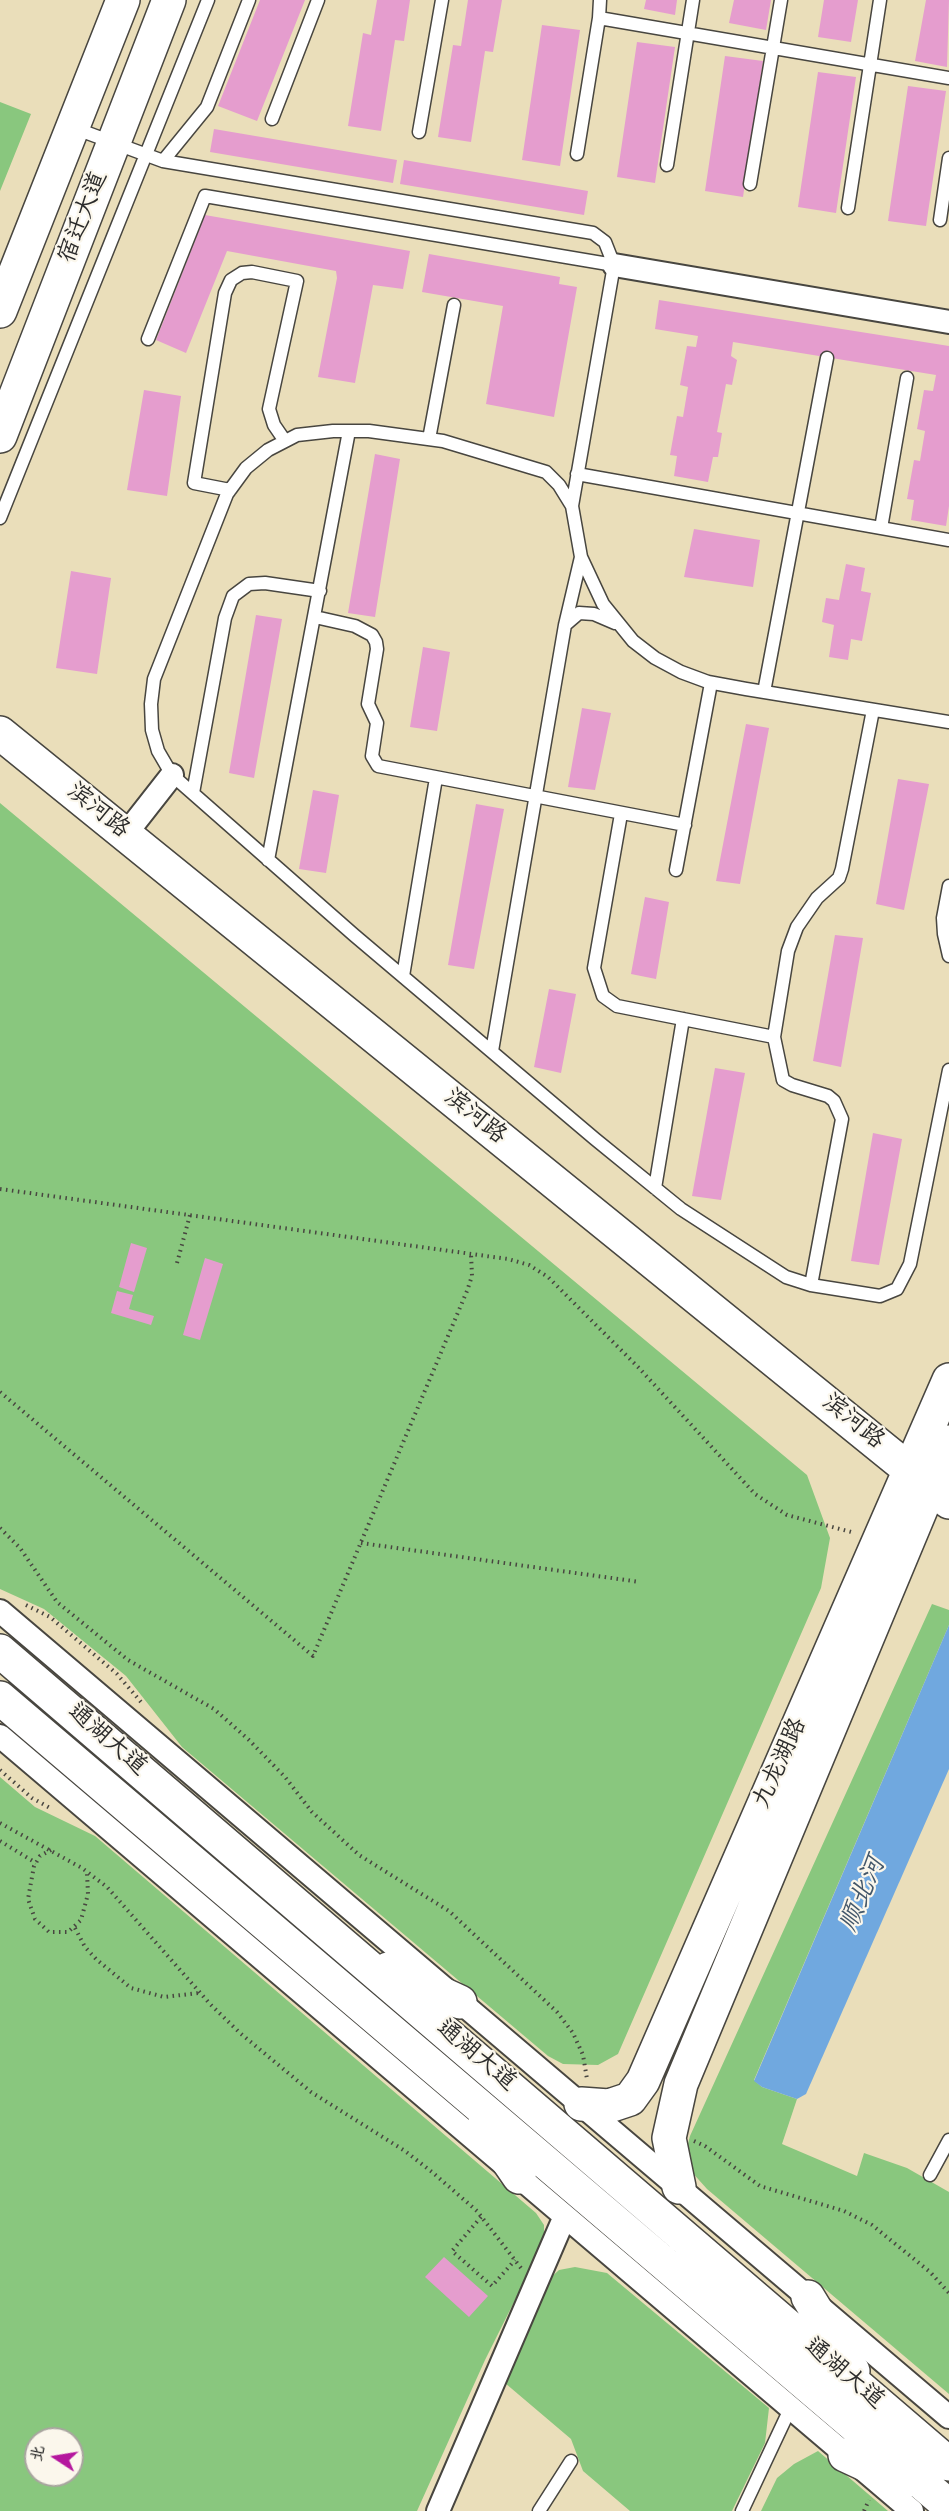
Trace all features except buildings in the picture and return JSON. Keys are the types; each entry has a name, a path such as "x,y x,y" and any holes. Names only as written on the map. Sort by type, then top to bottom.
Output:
{"main road":[{"name":"宿迁大道","path":"0,311 123,0"},
{"name":"宿迁大道","path":"0,436 169,0"},
{"name":"滨河路","path":"0,733 930,1486"},
{"name":"九龙湖路","path":"585,2096 609,2106 630,2099 643,2081 880,1539 930,1486 949,1380"},
{"name":"九龙湖路","path":"679,2187 670,2144 673,2114 681,2084 949,1443"},
{"name":"通湖大道","path":"0,1651 949,2464"},
{"name":"通湖大道","path":"0,1698 459,2090 934,2505"},
{"path":"354,1953 460,2002"},
{"path":"459,2090 519,2177"},
{"path":"808,2297 868,2396"},
{"path":"845,2455 934,2505"}],"street":[{"path":"614,265 949,322"},
{"path":"125,835 172,776"},
{"path":"0,1611 460,2002 585,2096 679,2187 949,2417"},
{"path":"0,1736 845,2455"},
{"path":"438,2511 565,2216"}],"lane":[{"path":"0,518 208,0"},
{"path":"163,161 207,107 249,0"},
{"path":"272,119 318,0"},
{"path":"419,132 442,0"},
{"path":"577,154 600,0"},
{"path":"667,165 693,0"},
{"path":"750,184 781,0"},
{"path":"848,208 880,0"},
{"path":"599,18 949,78"},
{"path":"72,128 163,161 593,233 604,242 614,265 572,506 581,557 591,583 616,623 655,658 681,672 711,683 949,722"},
{"path":"940,220 949,158"},
{"path":"148,339 205,196 614,265"},
{"path":"230,490 194,483 225,293 231,280 242,273 252,272 297,281 269,409 274,425 285,441"},
{"path":"429,439 454,305"},
{"path":"764,692 827,358"},
{"path":"881,528 908,378"},
{"path":"572,506 559,485 546,472 429,439 349,431 297,435 268,450 246,468 230,490 154,679 151,704 152,730 158,751 172,776 403,976 655,1188 681,1209 786,1276 811,1285 880,1296 897,1289 904,1280 910,1264 949,1070"},
{"path":"268,860 349,431"},
{"path":"578,474 949,540"},
{"path":"492,1051 565,625 581,557"},
{"path":"192,794 225,618 233,596 249,584 265,583 320,591"},
{"path":"565,625 579,613 594,614 616,623"},
{"path":"315,617 355,626 372,635 376,642 377,649 368,704 377,723 374,762 386,768 685,825"},
{"path":"676,870 711,683"},
{"path":"811,1285 842,1119 834,1101 828,1096 783,1080 778,1067 774,1037 788,951 797,927 817,898 839,878 842,869 873,710"},
{"path":"403,976 436,778"},
{"path":"621,814 594,968 598,988 609,1003 617,1006 774,1037"},
{"path":"949,886 944,918 944,934 949,956"},
{"path":"655,1188 683,1019"},
{"path":"930,2175 949,2140"},
{"path":"742,2511 790,2409"},
{"path":"538,2511 571,2461"}],"path":[{"path":"0,1189 471,1254 529,1265 548,1277 638,1367 755,1494 787,1515 880,1539"},
{"path":"177,1263 190,1215"},
{"path":"0,1392 313,1656 467,1291 472,1276 471,1254"},
{"path":"0,1528 20,1548 57,1602 128,1660 214,1709 249,1740 285,1777 312,1812 359,1855 449,1911 557,2012 573,2033 580,2048 585,2096"},
{"path":"361,1542 640,1582"},
{"path":"0,1823 87,1872 129,1910 200,1993 240,2033 286,2073 337,2110 405,2151 481,2217 535,2286"},
{"path":"0,1841 36,1863"},
{"path":"51,1850 36,1863 31,1876 28,1899 35,1919 49,1932 68,1932 75,1928 85,1909 87,1872"},
{"path":"75,1928 85,1947 96,1959 131,1988 164,1997 200,1993"},
{"path":"670,2144 696,2141 760,2186 844,2211 872,2224 930,2272 949,2293"},
{"path":"481,2217 452,2251 492,2286 515,2260"}],"green space":[{"path":"0,102 31,114 0,191"},
{"path":"0,803 807,1475 830,1538 821,1588 618,2054 598,2065 563,2064 548,2056 182,1747 126,1676 44,1609 0,1589"},
{"path":"932,1604 949,1610 949,1625 754,2080 762,2087 797,2099 782,2144 857,2176 864,2153 907,2168 949,2192 949,2394 707,2189 690,2170 685,2155 690,2136"},
{"path":"0,1777 35,1807 95,1836 536,2213 544,2225 544,2242 485,2360 417,2511 0,2511"},
{"path":"575,2267 607,2273 769,2408 765,2443 732,2511 630,2511 583,2471 571,2439 505,2383 547,2281 559,2270"},
{"path":"818,2451 888,2511 761,2511 777,2478 794,2464"}],"water":[{"name":"顺北河","path":"949,1625 949,1769 806,2094 797,2099 762,2087 754,2081"}]}
